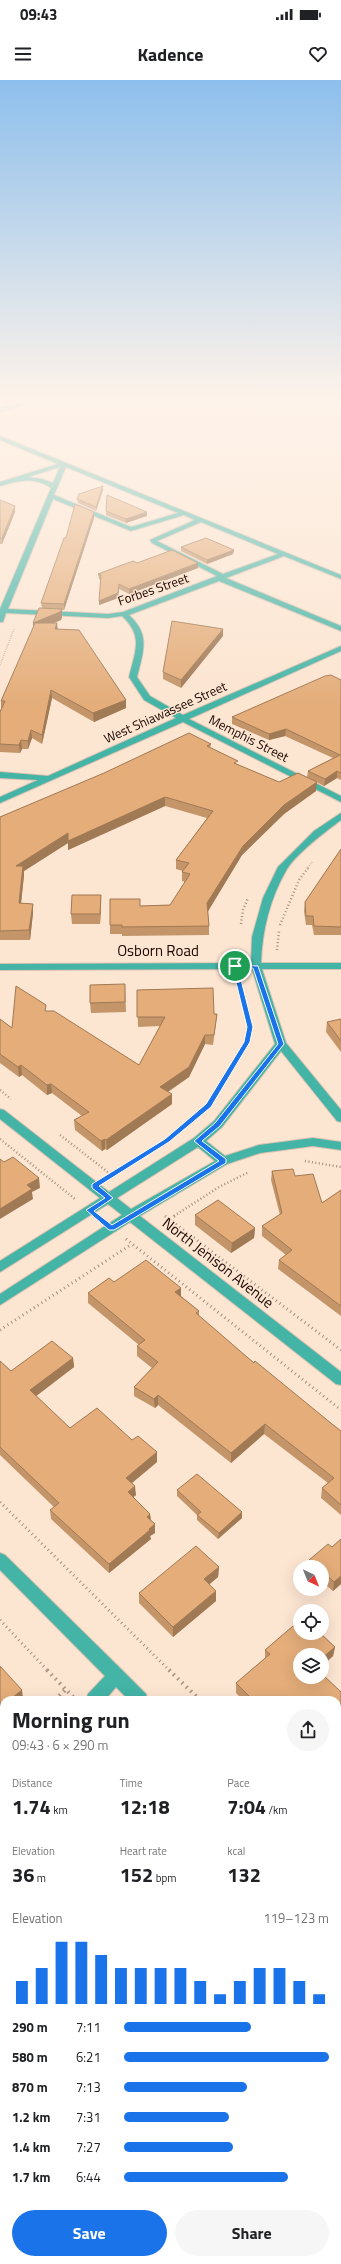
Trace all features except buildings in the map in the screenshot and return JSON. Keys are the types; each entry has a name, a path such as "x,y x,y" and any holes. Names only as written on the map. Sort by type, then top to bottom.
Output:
{"street":[{"path":"0,620 2,611 49,501"},
{"path":"63,501 130,529 184,513"},
{"path":"154,501 341,577"},
{"path":"200,520 153,540 154,542 221,577 341,629"},
{"name":"Forbes Street","path":"2,611 108,616 124,614 283,554"},
{"name":"Memphis Street","path":"124,614 138,626 142,636 133,677 138,688 147,698 183,719 341,799"},
{"name":"West Shiawassee Street","path":"0,800 341,648"},
{"path":"0,775 49,778"},
{"path":"341,816 316,833 283,867 268,898 257,937 256,966 281,1044 341,1118"},
{"name":"Osborn Road","path":"0,966 341,966"},
{"path":"0,1267 198,1141 218,1124 281,1044"},
{"name":"North Jenison Avenue","path":"0,1113 341,1380"},
{"path":"198,1141 223,1161"},
{"path":"0,1300 130,1215 223,1161 259,1149 313,1142 341,1146"},
{"path":"0,1560 136,1696"},
{"path":"98,1696 116,1676"}],"path":[{"path":"240,932 243,910 252,891"},
{"path":"184,1128 208,1106 247,1042 250,1027 235,966"},
{"path":"0,1090 12,1099"},
{"path":"56,1132 127,1187"},
{"path":"0,1140 90,1210"},
{"path":"68,1203 118,1171"},
{"path":"150,1204 341,1350"},
{"path":"111,1228 341,1410"},
{"path":"0,1502 196,1696"},
{"path":"0,1620 72,1696"},
{"path":"60,1696 66,1689"}],"route":[{"path":"235,966 256,966 281,1044 218,1124 198,1141 223,1161 130,1215 111,1228 90,1210 109,1198 94,1186 167,1140 184,1128 208,1106 229,1075 247,1042 250,1027 236,980 235,966"}]}
